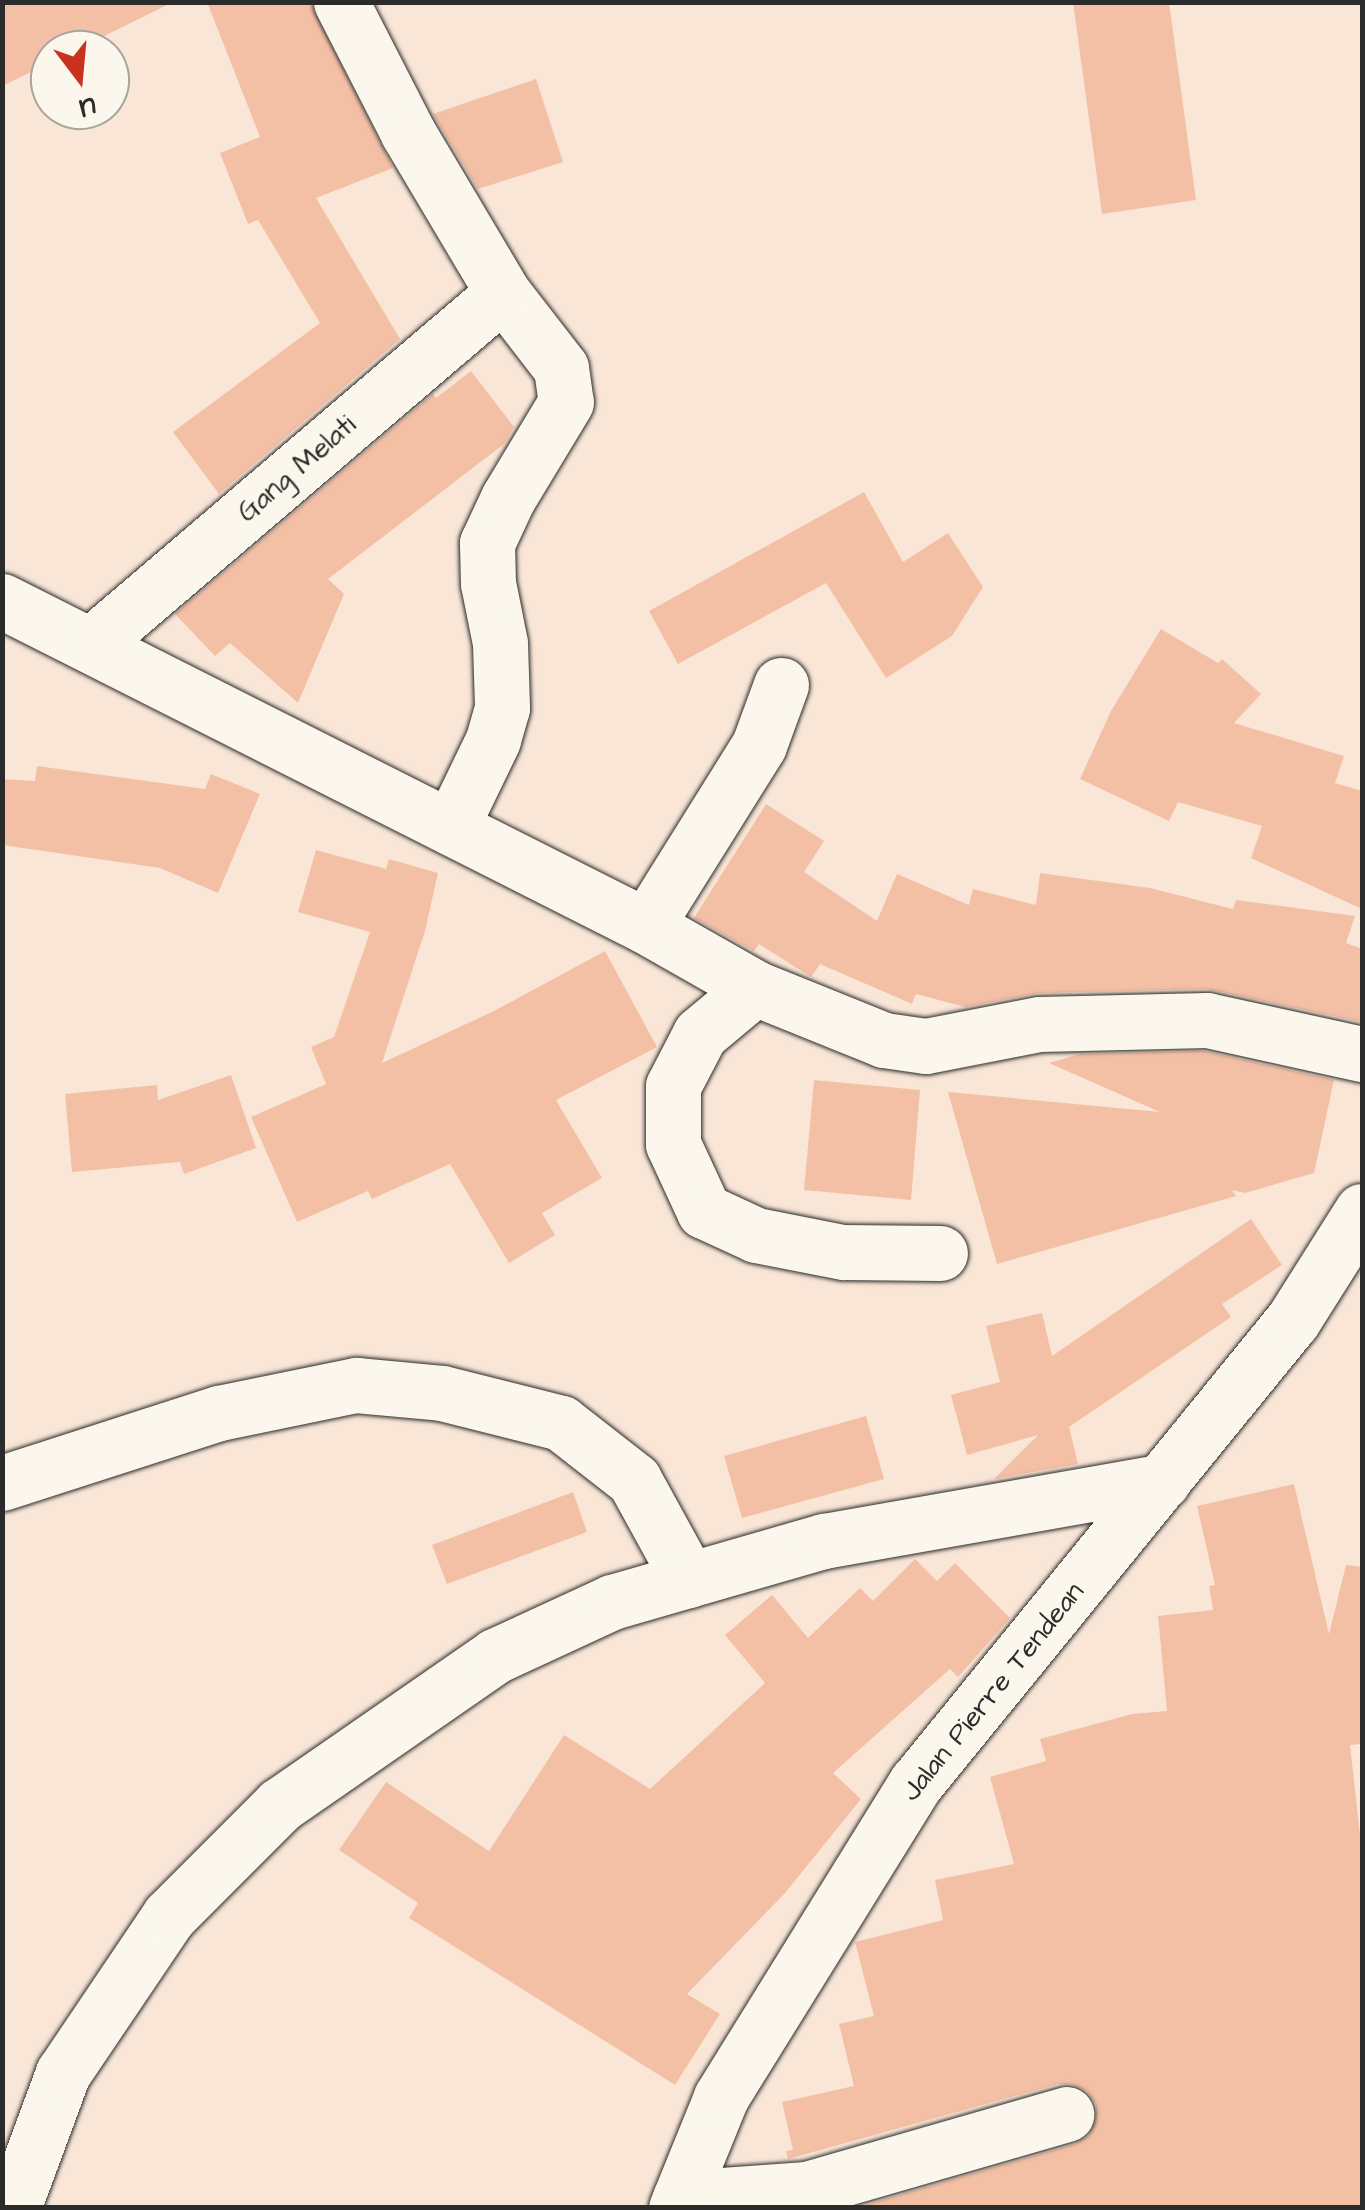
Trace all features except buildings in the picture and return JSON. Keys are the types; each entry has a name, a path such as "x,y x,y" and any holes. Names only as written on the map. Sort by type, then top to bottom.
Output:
{"street":[{"path":"341,2 408,133 503,294 560,368 566,402 508,498 487,543 488,583 500,643 502,708 493,740 451,827"},
{"name":"Gang Melati","path":"92,644 503,294"},
{"path":"2,600 646,926 755,988 884,1040 926,1046 1039,1024 1207,1020 1362,1054"},
{"path":"646,926 759,745 781,685"},
{"path":"755,988 700,1034 673,1086 673,1144 704,1211 756,1236 843,1252 940,1252"},
{"name":"Jalan Pierre Tendean","path":"678,2203 721,2097 916,1784 1293,1320 1362,1210"},
{"path":"2,1483 219,1413 356,1384 442,1393 560,1422 634,1480 690,1580"},
{"path":"12,2208 63,2072 169,1916 280,1805 496,1656 612,1602 824,1542 1164,1481"},
{"path":"678,2203 806,2189 1066,2114"}]}
